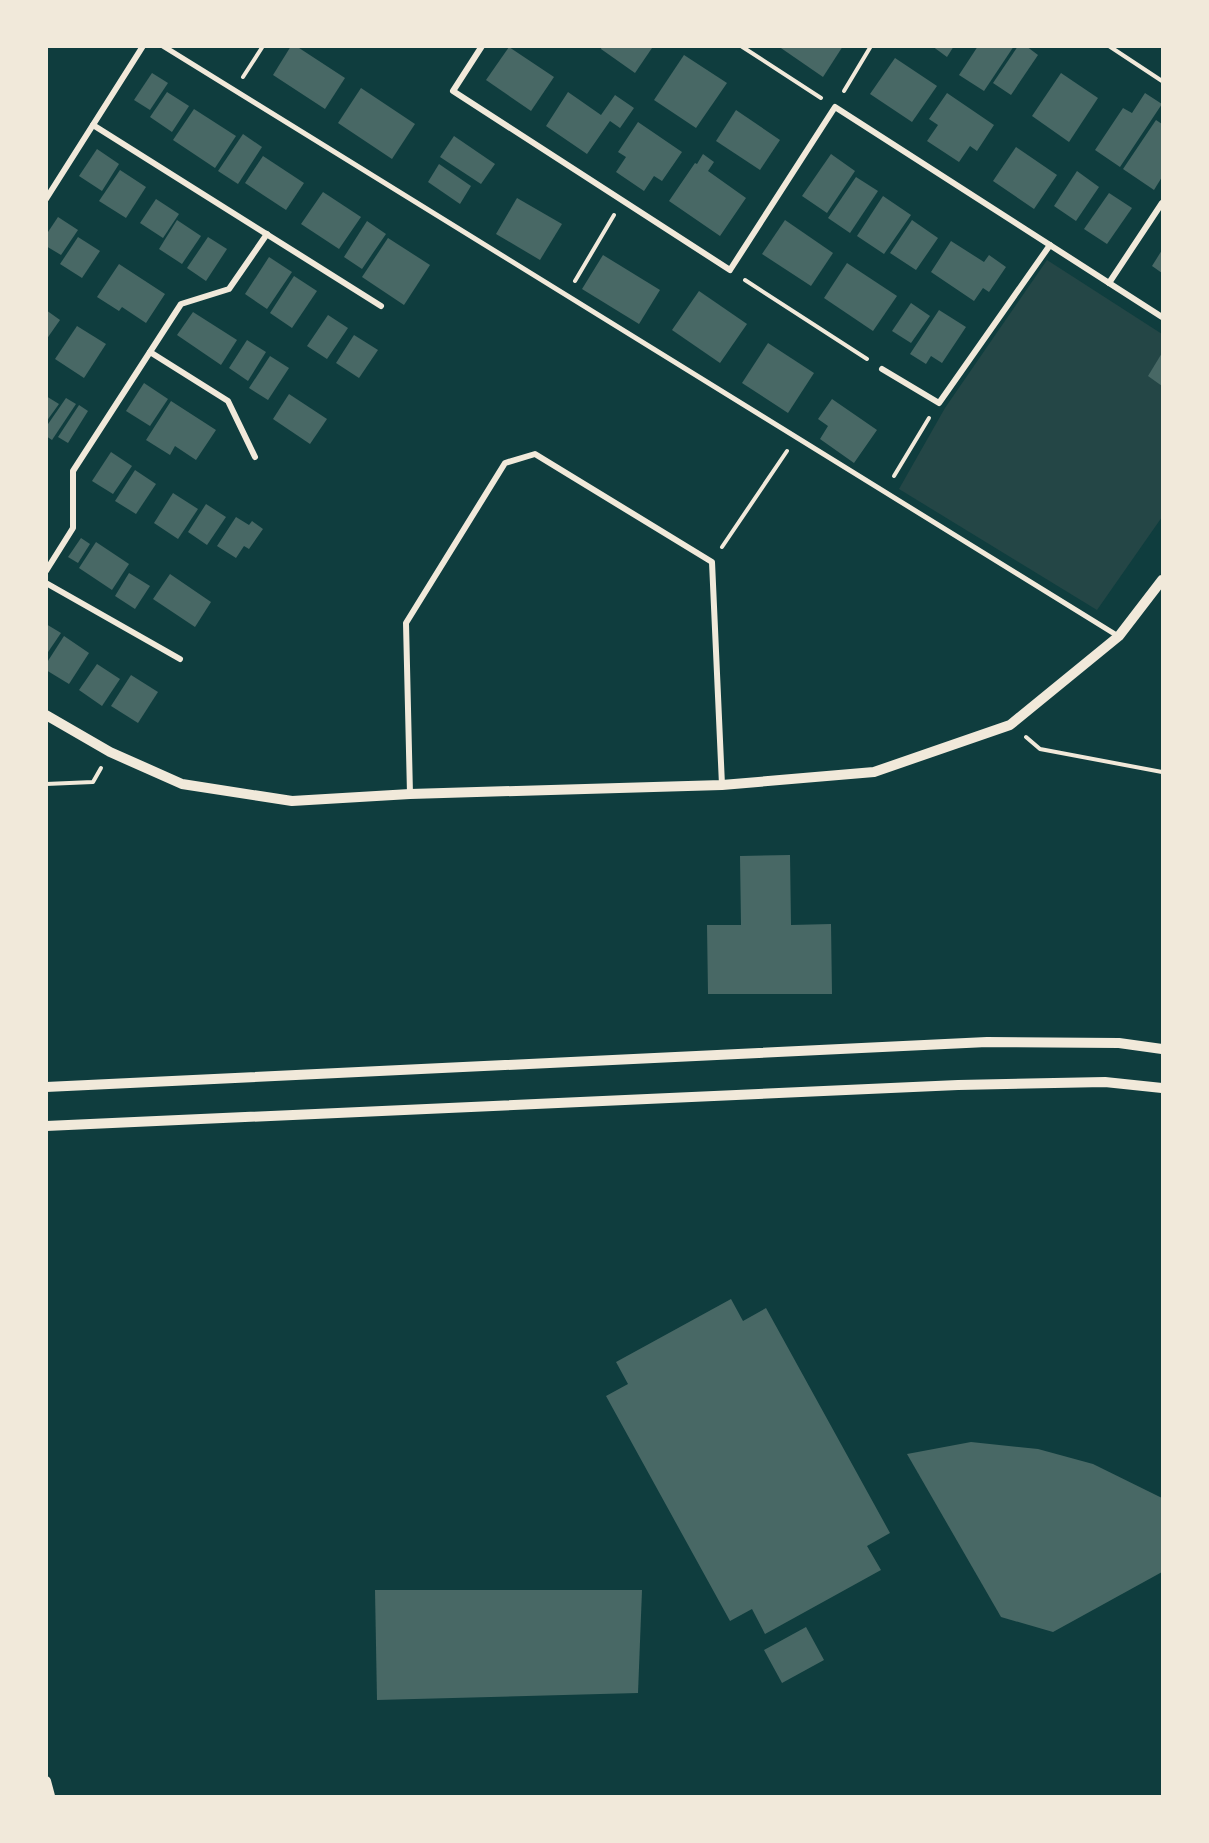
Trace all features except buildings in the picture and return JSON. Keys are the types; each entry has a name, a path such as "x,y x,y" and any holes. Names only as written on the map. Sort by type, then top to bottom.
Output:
{"street":[{"path":"46,199 143,46"},
{"path":"163,46 1119,636"},
{"path":"482,46 453,91 730,270 835,107 1162,317"},
{"path":"93,125 381,306"},
{"path":"1109,284 1162,203"},
{"path":"46,571 73,528 73,471 181,304 229,289 267,234"},
{"path":"882,369 939,402 1050,245"},
{"path":"150,352 228,401 255,457"},
{"path":"410,794 406,623 505,463 535,454 712,562 722,785"},
{"path":"46,715 110,752 182,784 292,801 410,794 722,785 874,772 1010,725 1119,636 1162,580"},
{"path":"46,583 180,659"},
{"path":"46,1087 987,1042 1119,1043 1162,1049"},
{"path":"46,1126 958,1085 1105,1082 1162,1088"},
{"path":"46,1781 51,1797"}],"path":[{"path":"235,91 263,46"},
{"path":"741,46 835,107 871,46"},
{"path":"1109,46 1162,81"},
{"path":"566,295 622,202"},
{"path":"730,270 882,369"},
{"path":"884,491 939,402"},
{"path":"712,562 796,437"},
{"path":"1010,725 1040,749 1162,772"},
{"path":"46,784 93,782 110,752"}],"shaded area":[{"path":"1047,260 1162,334 1162,517 1097,610 899,489 945,408"}]}
